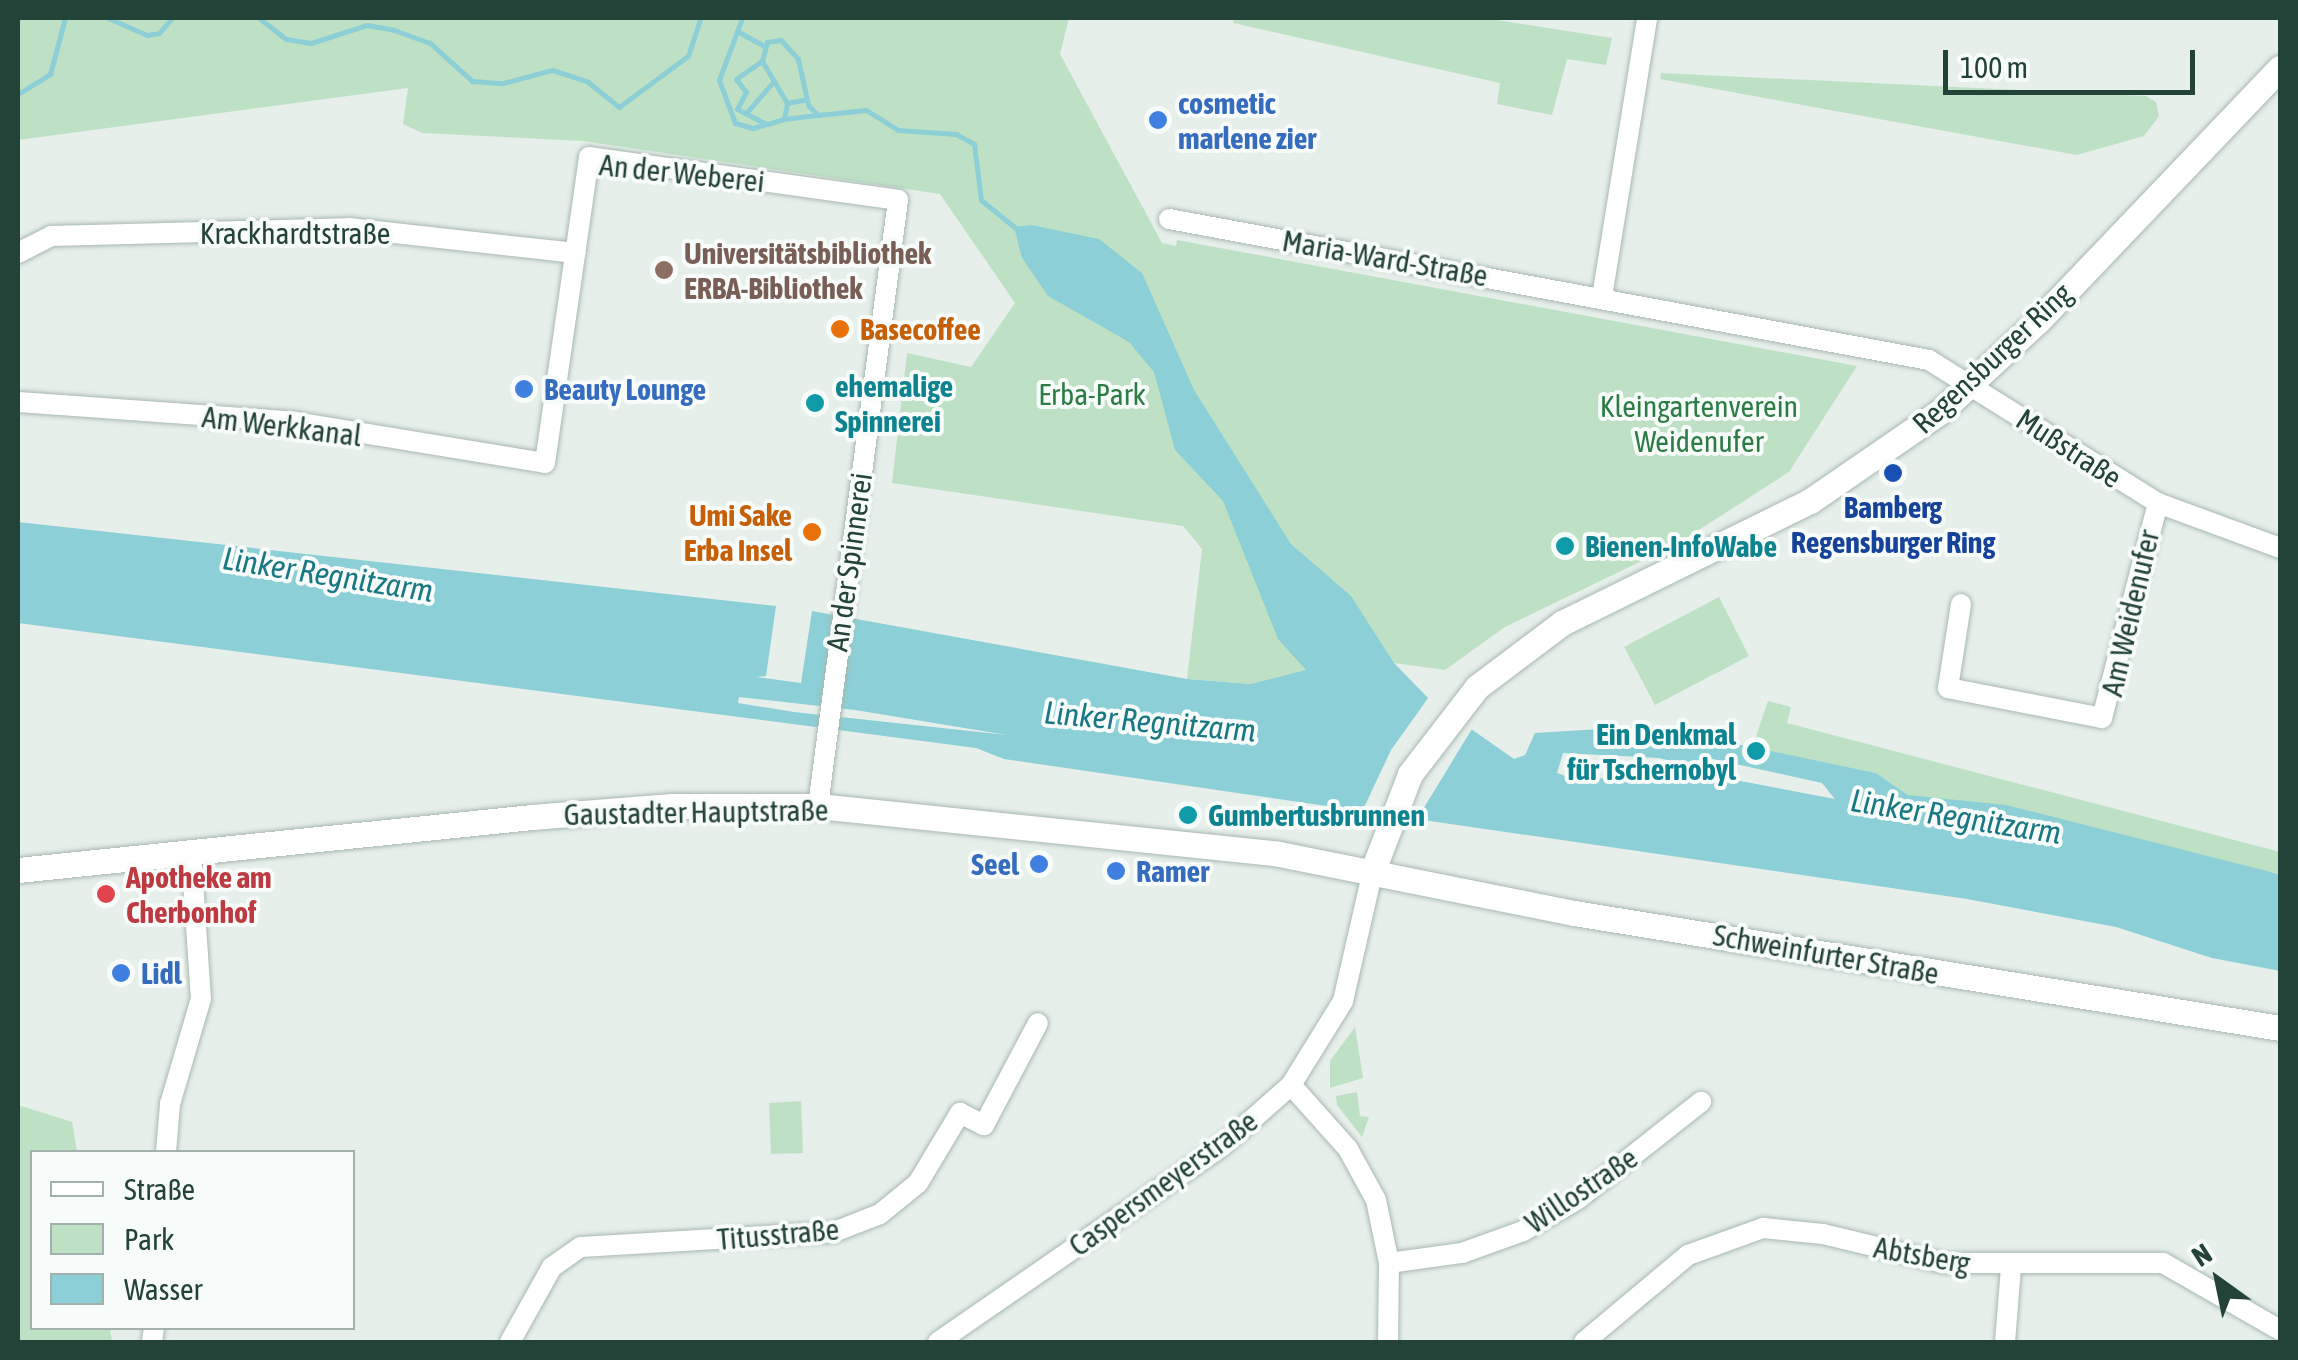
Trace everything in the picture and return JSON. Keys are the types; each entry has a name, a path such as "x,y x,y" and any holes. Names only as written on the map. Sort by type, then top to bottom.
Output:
{"street":[{"path":"1602,297 1643,75 1648,18"},
{"name":"Regensburger Ring","path":"1373,870 1384,834 1426,749 1478,687 1583,610 1834,488 1974,384 2280,68"},
{"name":"An der Weberei","path":"546,462 589,157 898,200"},
{"name":"An der Spinnerei","path":"818,806 898,200"},
{"name":"Maria-Ward-Straße","path":"1169,219 1898,351 1943,364 1974,384"},
{"name":"Krackhardtstraße","path":"18,253 51,236 349,228 576,253"},
{"name":"Mußstraße","path":"1974,384 2158,503 2280,548"},
{"name":"Am Werkkanal","path":"18,402 296,422 546,462"},
{"name":"Am Weidenufer","path":"1961,604 1948,688 2102,718 2158,503"},
{"name":"Gaustadter Hauptstraße","path":"18,870 592,812 818,806 1185,843 1373,870"},
{"path":"166,1150 170,1104 201,999 191,853"},
{"name":"Schweinfurter Straße","path":"1373,870 1574,913 2280,1028"},
{"name":"Caspersmeyerstraße","path":"938,1342 1221,1147 1291,1085 1343,1000 1373,870"},
{"name":"Titusstraße","path":"510,1342 552,1266 581,1248 834,1232 880,1214 918,1183 960,1112 984,1124 1038,1023"},
{"path":"1291,1085 1364,1173 1389,1263 1388,1342"},
{"name":"Willostraße","path":"1389,1263 1462,1253 1523,1231 1578,1199 1701,1102"},
{"name":"Abtsberg","path":"1584,1342 1688,1255 1739,1232 1794,1229 1917,1259 2011,1268 2163,1263 2280,1330"},
{"path":"2005,1342 2011,1268"}],"green space":[{"name":"Erba-Park","path":"18,18 1069,18 1060,54 1162,243 1176,246 1177,240 1857,366 1789,472 1677,544 1505,627 1445,670 1394,663 1307,670 1250,684 1187,679 1202,549 1183,526 892,483 907,353 971,367 1015,303 940,194 583,141 422,133 403,124 408,88 18,140"},
{"path":"1234,18 1484,18 1612,38 1606,65 1567,59 1552,115 1497,104 1500,83 1233,23"},
{"path":"1661,73 2146,96 2156,102 2159,116 2144,136 2077,155 1660,79"},
{"path":"1719,597 1749,656 1655,705 1624,647"},
{"path":"1768,701 1791,707 1787,723 2280,852 2280,875 1908,795 1876,773 1752,748"},
{"path":"1355,1027 1363,1078 1330,1088 1330,1061"},
{"path":"1357,1092 1360,1116 1369,1117 1362,1137 1337,1105 1336,1096"},
{"path":"801,1101 803,1153 771,1154 769,1103"},
{"path":"18,1105 72,1122 77,1150 30,1150 30,1330 110,1330 112,1342 18,1342"}],"water":[{"name":"Linker Regnitzarm","path":"1031,225 1099,239 1142,273 1194,390 1291,544 1351,596 1394,663 1431,701 1514,759 1525,755 1535,733 1650,726 1876,773 1908,795 2006,805 2267,871 2280,875 2280,971 2212,958 2116,927 1967,899 1004,759 976,748 18,623 18,522 776,606 766,676 756,677 801,683 812,611 1187,679 1250,684 1306,670 1278,639 1223,501 1175,450 1154,372 1129,342 1048,296 1022,258 1014,227","holes":["739,697 855,710 1007,735 794,712 738,703","1563,753 1659,758 1671,761 1674,775 1663,781 1569,777 1557,773","1704,757 1822,783 1835,799 1693,772 1689,765"]}],"pier":[{"path":"1431,694 1475,724 1414,824 1360,816 1391,750"}],"waterway":[{"path":"18,94 50,74 65,18"},
{"path":"108,18 147,35 159,33 172,18"},
{"path":"259,18 286,39 311,43 367,25 394,30 430,43 472,81 503,83 552,70 588,82 619,107 688,56 700,18"},
{"path":"742,18 719,80 735,123 753,128 784,119 787,103 762,61 767,42 781,40 798,59 808,105 818,115 866,110 898,130 956,134 974,144 981,200 1018,230"},
{"path":"737,31 764,46"},
{"path":"737,109 746,92 736,79 762,61"},
{"path":"747,112 773,82"},
{"path":"787,103 807,99"},
{"path":"737,109 766,124"},
{"path":"784,119 818,115"}],"place":[{"name":"cosmetic marlene zier","path":"1158,120"},
{"name":"Universitätsbibliothek ERBA-Bibliothek","path":"664,270"},
{"name":"Basecoffee","path":"840,329"},
{"name":"Beauty Lounge","path":"524,389"},
{"name":"ehemalige Spinnerei","path":"815,403"},
{"name":"Bamberg Regensburger Ring","path":"1893,473"},
{"name":"Umi Sake Erba Insel","path":"812,532"},
{"name":"Bienen-InfoWabe","path":"1565,546"},
{"name":"Ein Denkmal für Tschernobyl","path":"1756,751"},
{"name":"Gumbertusbrunnen","path":"1188,815"},
{"name":"Seel","path":"1039,864"},
{"name":"Ramer","path":"1116,871"},
{"name":"Apotheke am Cherbonhof","path":"106,894"},
{"name":"Lidl","path":"121,973"}],"park label":[{"name":"Kleingartenverein Weidenufer","path":"1699,423"}]}
